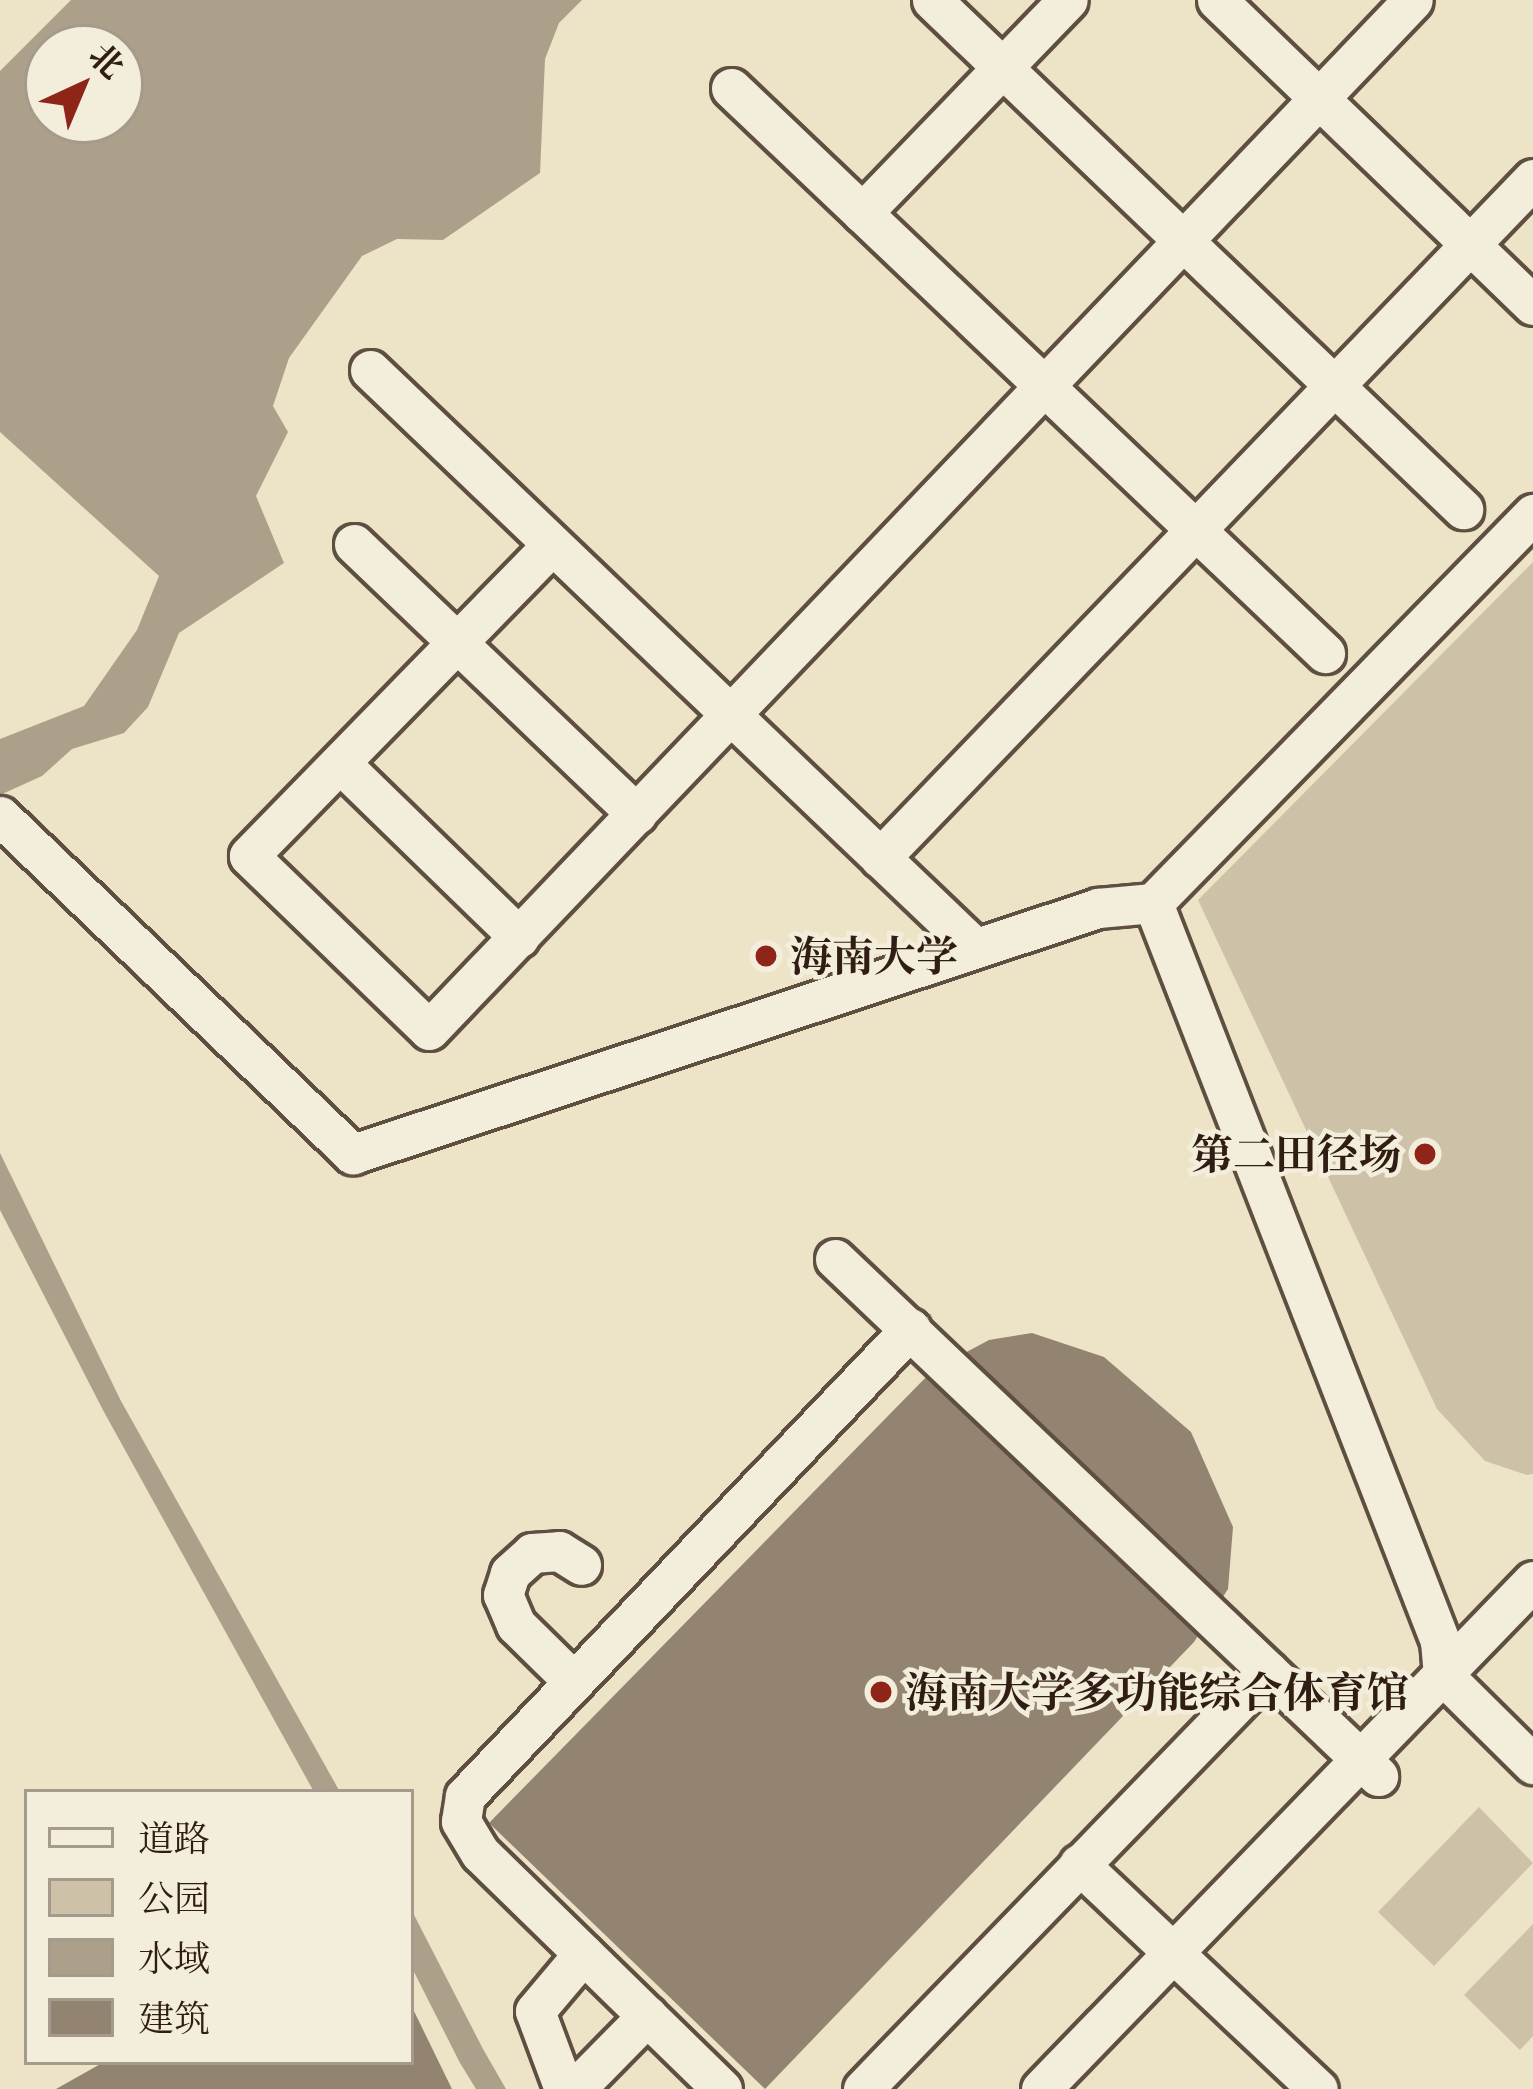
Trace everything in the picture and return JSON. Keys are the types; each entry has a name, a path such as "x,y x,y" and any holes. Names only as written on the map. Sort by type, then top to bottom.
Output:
{"street":[{"path":"932,0 1463,509"},
{"path":"862,213 1068,0"},
{"path":"1217,0 1533,305"},
{"path":"553,544 249,856 429,1030 1413,0"},
{"path":"731,88 1324,653"},
{"path":"880,858 1533,179"},
{"path":"370,370 975,948"},
{"path":"4,820 353,1154 1098,908 1153,903 1533,514"},
{"path":"354,544 637,814"},
{"path":"340,763 519,937"},
{"path":"1153,903 1444,1680 1533,1790"},
{"path":"835,1259 1370,1768"},
{"path":"713,2086 489,1863 461,1821 477,1777 911,1328"},
{"path":"571,1679 516,1625 505,1582 541,1551 581,1565"},
{"path":"1041,2089 1184,1960 1370,1768 1533,1581"},
{"path":"1444,1680 1533,1618"},
{"path":"863,2089 1268,1671"},
{"path":"1444,1680 1533,1764"},
{"path":"1079,1864 1318,2089"},
{"path":"564,2089 535,2011 583,1954"},
{"path":"1077,2089 1184,1960"},
{"path":"575,2089 647,2016"}],"green space":[{"name":"第二田径场","path":"1533,562 1533,1474 1527,1475 1485,1461 1437,1409 1198,900"},
{"path":"1479,1807 1533,1863 1434,1966 1378,1912"},
{"path":"1533,1924 1533,2036 1520,2050 1464,1995"}],"water":[{"path":"71,0 582,0 559,23 545,59 540,173 443,240 397,239 362,256 289,358 273,406 288,432 256,496 284,563 179,633 148,707 124,733 72,749 42,776 0,795 0,739 84,706 137,630 159,576 0,432 0,71 24,47 24,144 144,144 144,24 47,24"},
{"path":"0,1153 121,1401 338,1789 312,1789 104,1412 0,1210"},
{"path":"414,1915 506,2089 476,2089 414,1972"}],"building":[{"name":"海南大学多功能综合体育馆","path":"1032,1333 1104,1357 1191,1432 1233,1527 1228,1589 1194,1642 765,2089 489,1823 933,1370 989,1340"},
{"path":"414,2011 452,2089 56,2089 99,2065 414,2065"}],"place":[{"name":"海南大学","path":"766,956"},
{"name":"第二田径场","path":"1425,1154"},
{"name":"海南大学多功能综合体育馆","path":"881,1692"}]}
